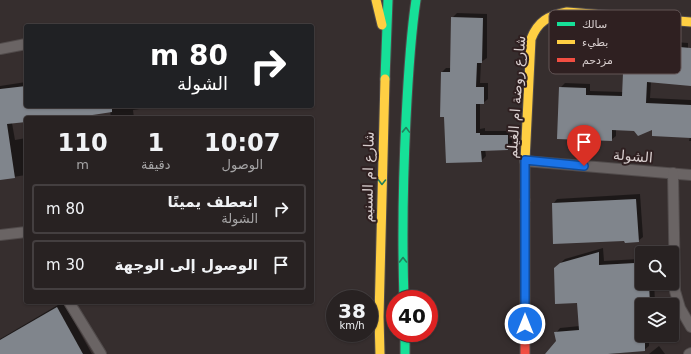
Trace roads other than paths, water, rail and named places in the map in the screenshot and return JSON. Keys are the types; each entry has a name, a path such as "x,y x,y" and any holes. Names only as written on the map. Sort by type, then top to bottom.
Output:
{"main road":[{"path":"376,0 380,12 386,56"},
{"name":"شارع ام السنيم","path":"380,354 382,143 388,0"},
{"path":"404,290 404,161 410,42 416,0"},
{"name":"شارع روضة ام الغيلم","path":"525,354 525,160 531,39 535,28 541,20 549,16"},
{"name":"شارع روضة ام الغيلم","path":"681,21 691,22"},
{"path":"405,342 405,354"}],"street":[{"path":"0,49 24,44"},
{"name":"الشولة","path":"525,160 691,175"},
{"path":"673,173 675,291 680,308 691,327"},
{"path":"0,235 24,232"},
{"path":"70,304 100,354"},
{"path":"372,354 380,338"}]}
